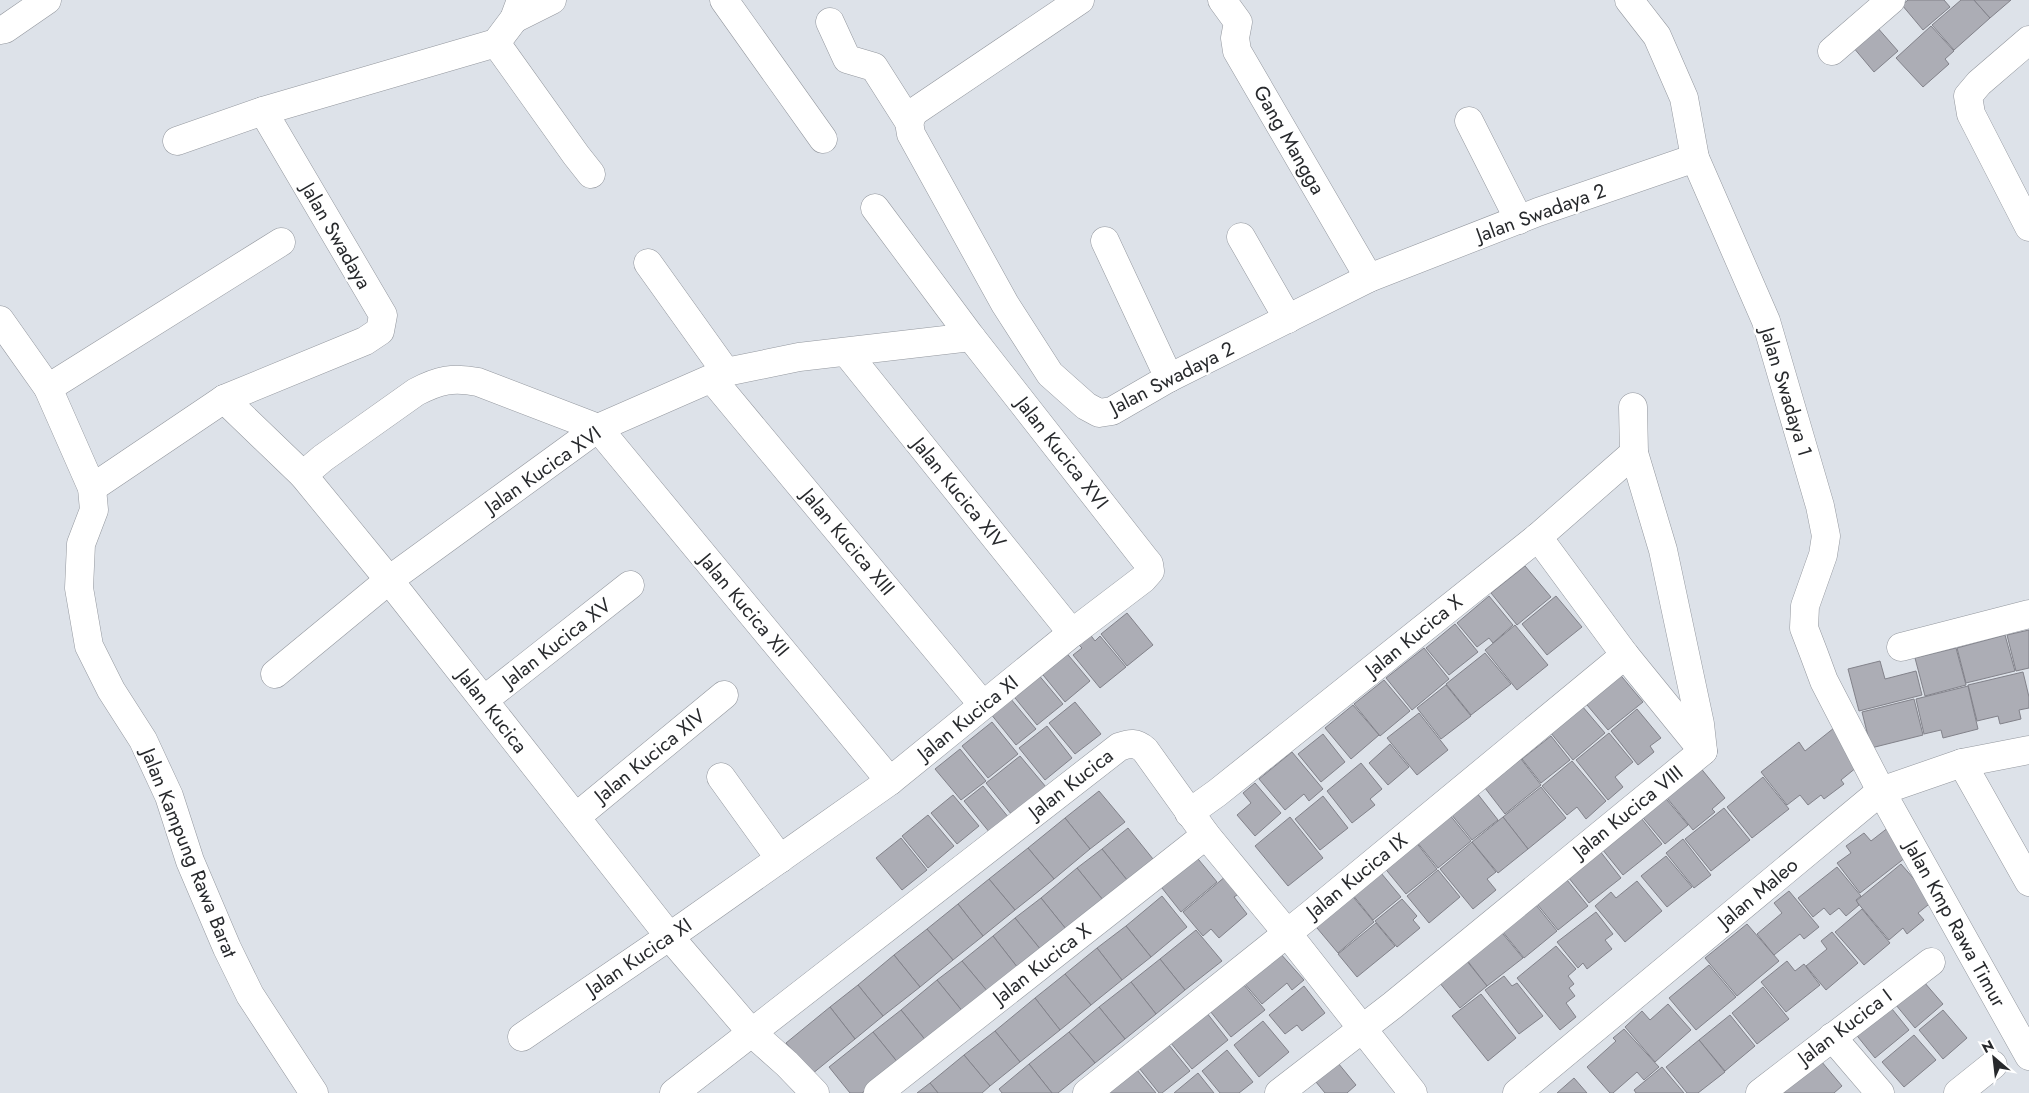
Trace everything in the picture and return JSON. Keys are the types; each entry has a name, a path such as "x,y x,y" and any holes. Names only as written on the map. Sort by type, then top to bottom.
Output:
{"street":[{"path":"0,30 5,29 47,0"},
{"path":"178,141 263,111 496,43 518,9 552,0"},
{"path":"724,0 823,139"},
{"path":"909,122 914,112 1080,0"},
{"name":"Gang Mangga","path":"1222,0 1238,22 1235,38 1237,51 1369,278"},
{"name":"Jalan Swadaya 1","path":"1629,0 1657,36 1669,60 1684,98 1695,158 1766,321 1820,506 1826,536 1823,554 1805,606 1804,628 1824,682 1881,791"},
{"path":"1832,51 1891,0"},
{"name":"Jalan Swadaya 2","path":"830,22 847,59 874,67 909,122 911,134 1005,304 1050,374 1086,406 1098,414 1112,411 1169,378 1369,278 1519,220 1695,158"},
{"path":"2029,40 1979,83 1968,96 1971,114 2022,195 2029,227"},
{"path":"496,43 591,174"},
{"name":"Jalan Swadaya","path":"92,488 224,399 365,341 380,331 383,316 263,111"},
{"path":"1469,120 1519,220"},
{"name":"Jalan Kucica XVI","path":"875,208 971,337 1149,564 1150,571"},
{"path":"1241,237 1288,319"},
{"path":"1105,241 1169,378"},
{"path":"48,388 281,242"},
{"name":"Jalan Kucica XIII","path":"648,263 719,376 983,705"},
{"path":"0,320 48,388 92,488"},
{"name":"Jalan Kucica XVI","path":"275,674 389,580 598,428 719,376 799,357 971,337"},
{"name":"Jalan Kucica XIV","path":"846,352 1072,633"},
{"path":"303,475 323,458 416,392 445,380 460,378 478,382 598,428"},
{"name":"Jalan Kucica","path":"224,399 303,475 389,580 669,936 751,1032 787,1064 815,1093"},
{"name":"Jalan Kucica VIII","path":"1278,1093 1364,1029 1703,751 1700,724 1664,550 1634,452 1633,407"},
{"name":"Jalan Kucica XII","path":"598,428 890,781"},
{"name":"Jalan Kucica X","path":"1189,813 1538,537 1634,452"},
{"name":"Jalan Kampung Rawa Barat","path":"92,488 94,510 81,544 79,588 89,646 111,690 142,740 169,796 190,861 227,948 250,995 314,1093"},
{"path":"1538,537 1624,655 1703,751"},
{"name":"Jalan Kucica XI","path":"522,1037 890,781 1072,633 1143,579 1150,571"},
{"name":"Jalan Kucica XV","path":"484,700 630,585"},
{"path":"1902,647 2029,614"},
{"name":"Jalan Kucica IX","path":"1087,1093 1287,933 1624,655"},
{"name":"Jalan Kucica XIV","path":"576,817 724,696"},
{"name":"Jalan Kucica","path":"674,1093 1120,747 1131,743 1139,745 1145,750 1206,835 1287,933 1413,1093"},
{"name":"Jalan Maleo","path":"1517,1093 1881,791 1962,763 2029,750"},
{"path":"1962,763 2029,882"},
{"path":"721,777 780,859"},
{"name":"Jalan Kmp Rawa Timur","path":"1881,791 2029,1056"},
{"name":"Jalan Kucica X","path":"878,1093 1206,835"},
{"name":"Jalan Kucica I","path":"1760,1093 1931,962"},
{"path":"1832,1037 1880,1093"},
{"path":"1958,1093 1993,1065"}],"building":[{"path":"1908,0 1944,0 1950,7 1923,30 1902,5"},
{"path":"1961,0 1974,0 1990,18 1954,50 1932,25"},
{"path":"1974,0 2011,0 1990,18"},
{"path":"1876,26 1898,51 1874,72 1853,47"},
{"path":"1931,26 1954,51 1945,59 1949,64 1923,87 1896,58"},
{"path":"1525,566 1551,597 1517,625 1491,593"},
{"path":"1489,596 1513,625 1493,643 1489,638 1477,647 1457,623"},
{"path":"1556,596 1582,627 1547,655 1522,624"},
{"path":"1127,613 1153,645 1127,666 1101,634"},
{"path":"1455,624 1478,652 1449,675 1426,648"},
{"path":"1515,625 1548,665 1517,690 1485,650"},
{"path":"2029,630 2029,668 2016,671 2007,635"},
{"path":"1089,633 1095,641 1100,636 1126,667 1100,688 1073,655 1082,648 1077,643"},
{"path":"2005,635 2015,671 1966,683 1957,648"},
{"path":"1424,648 1449,679 1412,710 1386,678"},
{"path":"1956,648 1966,685 1925,696 1915,658"},
{"path":"1064,650 1090,681 1065,702 1039,670"},
{"path":"1485,653 1511,684 1471,715 1446,684"},
{"path":"1880,661 1885,679 1916,671 1922,695 1859,711 1848,669"},
{"path":"1617,671 1643,702 1608,730 1582,699"},
{"path":"2023,672 2029,697 2029,708 2019,710 2021,719 2000,724 1998,716 1977,721 1968,685"},
{"path":"1037,673 1063,704 1037,725 1011,693"},
{"path":"1384,680 1410,711 1380,736 1354,704"},
{"path":"1446,685 1471,716 1441,739 1417,708"},
{"path":"1968,686 1978,729 1943,738 1941,730 1924,734 1916,699"},
{"path":"1010,698 1036,729 1016,745 990,713"},
{"path":"1914,699 1923,735 1871,748 1862,712"},
{"path":"1075,702 1101,734 1075,754 1049,723"},
{"path":"1353,705 1379,735 1351,759 1325,728"},
{"path":"1582,706 1605,733 1573,760 1550,732"},
{"path":"1637,709 1661,738 1650,746 1654,752 1638,765 1611,731"},
{"path":"1419,713 1448,750 1417,775 1387,738"},
{"path":"992,722 1018,754 988,778 962,746"},
{"path":"1047,726 1072,758 1045,780 1019,748"},
{"path":"1834,728 1862,763 1841,780 1844,784 1824,799 1821,795 1808,805 1800,795 1787,805 1761,772 1799,742 1805,751"},
{"path":"1609,733 1633,762 1615,777 1623,787 1608,800 1576,760"},
{"path":"1323,734 1345,762 1321,782 1298,754"},
{"path":"1551,736 1570,760 1541,783 1522,759"},
{"path":"1390,744 1409,767 1388,785 1369,763"},
{"path":"960,749 986,781 961,800 935,769"},
{"path":"1292,752 1323,789 1309,801 1304,794 1285,810 1259,779"},
{"path":"1020,756 1046,787 1012,815 986,783"},
{"path":"1521,759 1541,785 1505,814 1485,788"},
{"path":"1572,761 1606,801 1586,819 1577,807 1567,815 1542,786"},
{"path":"1361,763 1382,789 1370,799 1375,805 1352,823 1327,791"},
{"path":"1699,766 1725,798 1712,809 1715,812 1693,830 1663,793"},
{"path":"1763,777 1789,809 1752,838 1727,807"},
{"path":"1255,783 1281,813 1255,836 1237,815 1251,803 1243,793"},
{"path":"983,786 1009,818 990,833 964,801"},
{"path":"1541,787 1566,818 1528,849 1503,817"},
{"path":"1473,788 1498,820 1472,840 1447,809"},
{"path":"1099,791 1125,822 1090,849 1065,818"},
{"path":"1662,794 1688,825 1665,844 1639,813"},
{"path":"953,795 979,826 957,844 931,813"},
{"path":"1323,796 1348,828 1320,850 1295,819"},
{"path":"1724,808 1750,840 1711,871 1685,839"},
{"path":"1445,809 1471,841 1438,868 1412,836"},
{"path":"1637,813 1662,844 1623,875 1598,844"},
{"path":"928,815 954,846 928,868 902,836"},
{"path":"1290,817 1323,858 1288,886 1255,846"},
{"path":"1503,817 1528,849 1498,873 1472,842"},
{"path":"1065,818 1090,849 1054,879 1028,848"},
{"path":"1889,827 1910,854 1860,893 1837,863 1851,853 1846,846 1864,833 1871,841"},
{"path":"1128,828 1153,859 1127,880 1102,849"},
{"path":"901,838 927,870 902,890 876,858"},
{"path":"1683,839 1711,875 1694,888 1666,853"},
{"path":"1415,841 1437,869 1406,894 1383,866"},
{"path":"1472,842 1496,872 1487,879 1496,890 1473,909 1440,869"},
{"path":"1596,846 1621,878 1589,903 1564,872"},
{"path":"1028,848 1054,879 1015,910 989,879"},
{"path":"1102,849 1127,880 1103,900 1077,868"},
{"path":"1194,854 1217,882 1181,912 1158,883"},
{"path":"1666,856 1692,887 1667,907 1641,876"},
{"path":"1901,864 1933,901 1918,913 1924,920 1907,934 1903,928 1889,940 1856,901"},
{"path":"1837,867 1861,896 1856,900 1859,905 1846,916 1839,908 1830,915 1824,908 1813,917 1798,898"},
{"path":"1077,868 1103,900 1066,929 1041,898"},
{"path":"1438,870 1460,897 1429,923 1407,896"},
{"path":"1381,873 1401,897 1373,920 1348,889"},
{"path":"1563,875 1588,906 1558,930 1533,899"},
{"path":"1226,876 1240,893 1234,897 1247,914 1219,938 1211,929 1203,936 1183,912"},
{"path":"989,879 1015,910 983,936 958,904"},
{"path":"1637,881 1662,911 1625,942 1595,906 1611,892 1616,898"},
{"path":"1789,891 1819,927 1804,939 1800,934 1774,955 1757,934 1782,913 1774,903"},
{"path":"1349,892 1374,922 1338,953 1312,922"},
{"path":"1162,896 1187,927 1151,957 1126,926"},
{"path":"1041,898 1066,929 1041,950 1015,918"},
{"path":"1402,899 1417,916 1413,920 1420,928 1397,947 1375,921"},
{"path":"1532,900 1557,931 1524,958 1498,926"},
{"path":"958,904 983,936 953,960 927,929"},
{"path":"1862,909 1890,943 1864,965 1835,932"},
{"path":"1596,912 1613,934 1605,940 1612,949 1587,969 1583,963 1578,968 1557,942"},
{"path":"1015,918 1041,950 1018,968 993,936"},
{"path":"1376,923 1395,946 1357,977 1338,954"},
{"path":"1747,924 1779,961 1737,996 1705,958"},
{"path":"1126,926 1151,957 1122,980 1097,948"},
{"path":"1498,928 1523,958 1487,986 1463,955"},
{"path":"927,929 953,960 920,987 894,955"},
{"path":"1196,930 1222,961 1185,990 1160,959"},
{"path":"1832,932 1858,963 1826,990 1806,966 1827,949 1821,941"},
{"path":"993,936 1018,968 988,992 962,961"},
{"path":"1556,946 1576,969 1568,976 1574,984 1569,988 1575,996 1566,1003 1576,1017 1560,1030 1517,978"},
{"path":"1097,948 1122,980 1091,1005 1065,974"},
{"path":"1279,952 1304,980 1292,990 1287,983 1262,1004 1244,983"},
{"path":"894,955 920,987 883,1016 858,985"},
{"path":"1462,955 1487,986 1460,1008 1435,977"},
{"path":"1160,959 1185,990 1156,1014 1131,982"},
{"path":"962,961 988,992 963,1012 937,980"},
{"path":"1787,961 1795,971 1804,964 1820,985 1786,1012 1761,982"},
{"path":"1709,965 1736,997 1696,1030 1669,998"},
{"path":"1065,974 1091,1005 1060,1030 1035,998"},
{"path":"1504,976 1512,986 1517,983 1543,1016 1519,1034 1485,990"},
{"path":"1239,979 1265,1010 1231,1037 1206,1006"},
{"path":"937,980 963,1012 927,1042 901,1010"},
{"path":"1131,982 1156,1014 1125,1039 1099,1007"},
{"path":"1924,982 1943,1004 1915,1028 1891,999"},
{"path":"858,985 883,1016 855,1039 830,1007"},
{"path":"1304,986 1325,1013 1302,1031 1297,1025 1285,1034 1269,1015"},
{"path":"1763,987 1789,1019 1757,1044 1732,1013"},
{"path":"1481,994 1516,1038 1488,1061 1452,1016"},
{"path":"1035,998 1060,1030 1020,1062 995,1031"},
{"path":"1668,1004 1691,1030 1655,1062 1625,1027 1642,1011 1650,1020"},
{"path":"1888,1004 1909,1030 1875,1058 1854,1032"},
{"path":"830,1007 855,1039 812,1074 786,1043"},
{"path":"1099,1007 1125,1039 1095,1063 1069,1032"},
{"path":"1203,1008 1228,1040 1192,1069 1166,1037"},
{"path":"901,1010 927,1042 899,1064 873,1032"},
{"path":"1943,1010 1967,1038 1943,1059 1919,1030"},
{"path":"1730,1015 1755,1046 1725,1071 1699,1040"},
{"path":"1263,1021 1289,1052 1259,1077 1234,1045"},
{"path":"1624,1029 1659,1067 1644,1080 1637,1072 1613,1093 1610,1093 1587,1067 1616,1041 1613,1038"},
{"path":"995,1031 1020,1062 990,1086 964,1055"},
{"path":"873,1032 899,1064 862,1093 850,1093 829,1067"},
{"path":"1069,1032 1095,1063 1058,1093 1052,1093 1029,1064"},
{"path":"1914,1035 1936,1060 1904,1087 1882,1062"},
{"path":"1164,1039 1190,1071 1162,1093 1159,1093 1135,1063"},
{"path":"1699,1040 1725,1072 1698,1093 1687,1093 1666,1067"},
{"path":"1227,1050 1253,1082 1239,1093 1220,1093 1202,1071"},
{"path":"964,1055 990,1086 982,1093 938,1093 930,1083"},
{"path":"1816,1055 1842,1086 1834,1093 1783,1093 1777,1086"},
{"path":"1338,1063 1356,1085 1347,1093 1325,1093 1316,1082"},
{"path":"1029,1064 1052,1093 1002,1093 999,1089"},
{"path":"1133,1065 1156,1093 1109,1093 1105,1087"},
{"path":"1662,1067 1684,1093 1636,1093 1634,1090"},
{"path":"1198,1073 1214,1093 1174,1093"},
{"path":"1574,1078 1587,1093 1557,1093"},
{"path":"930,1083 938,1093 917,1093"}]}
